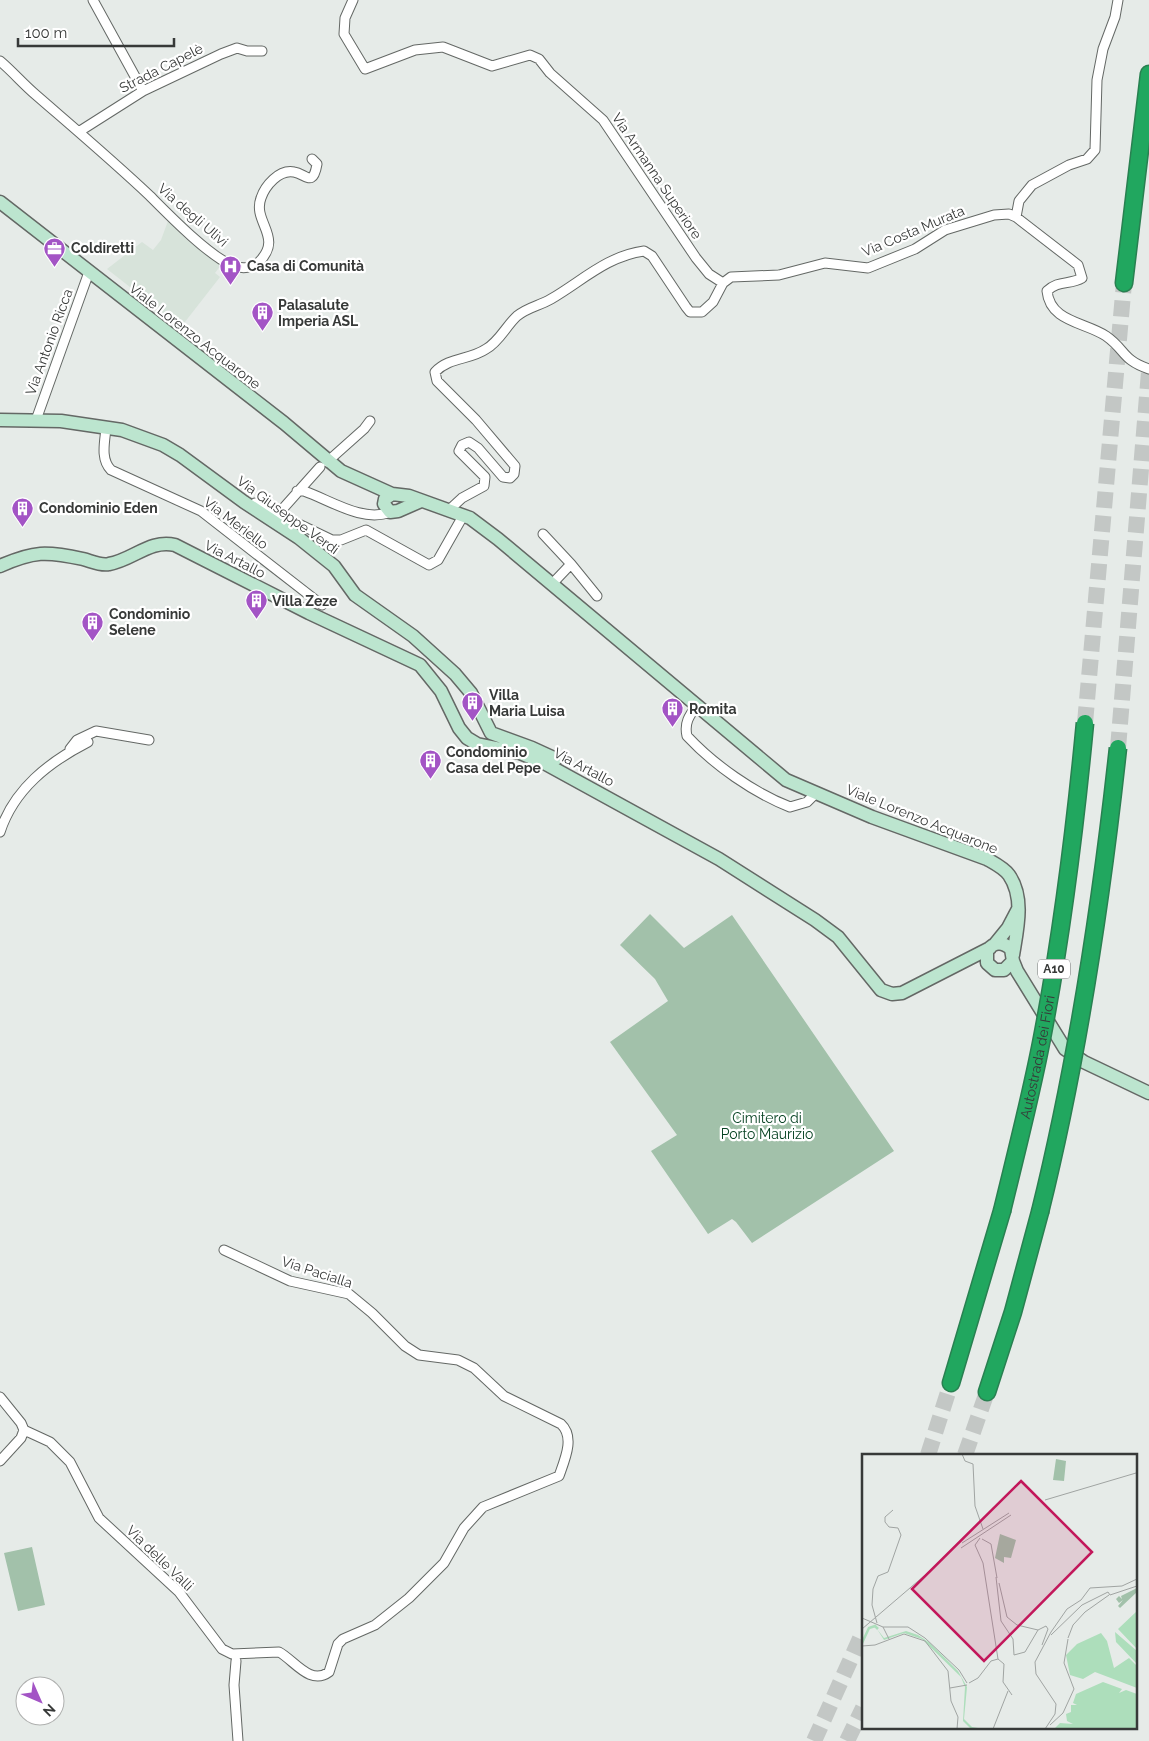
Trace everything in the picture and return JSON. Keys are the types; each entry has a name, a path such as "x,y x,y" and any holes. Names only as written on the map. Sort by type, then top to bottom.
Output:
{"highway":[{"path":"1124,283 1149,74"},
{"name":"Autostrada dei Fiori","path":"951,1383 1002,1211 1035,1068 1052,981 1072,843 1085,723"},
{"name":"A10","path":"987,1392 1013,1312 1040,1212 1057,1142 1081,1026 1102,892 1118,748"}],"street":[{"path":"93,0 143,91"},
{"name":"Via Armanna Superiore","path":"353,0 345,18 344,34 365,69 427,47 450,48 492,66 530,55 539,59 550,73 604,120 696,258 708,274 723,283"},
{"path":"1118,0 1098,72 1093,154 1087,159 1068,165 1037,181 1026,190 1019,201 1016,217 1070,258 1081,271 1082,278 1075,282 1057,283 1047,291 1048,300 1055,310 1068,319 1099,332 1118,346 1134,364 1149,369"},
{"name":"Strada Capelè","path":"80,131 143,91 237,48 251,52 262,51"},
{"name":"Via degli Ulivi","path":"0,61 35,94 80,131 195,237 229,264 237,267 247,268 258,263 268,250 270,243 261,214 260,200 270,182 285,173 294,172 304,178 312,177 316,173 317,164 312,159"},
{"name":"Viale Lorenzo Acquarone","path":"0,202 284,424 323,465 375,487 392,502 421,501 449,510 463,516 498,539 781,776 872,817 987,859 1009,875 1017,894 1019,919 1010,962"},
{"name":"Via Costa Murata","path":"723,283 736,276 779,275 825,263 868,268 915,249 946,230 963,224 994,215 1010,214 1016,217"},
{"path":"449,510 462,498 484,486 485,477 459,451 462,444 469,442 478,448 502,477 510,478 514,474 515,466 476,420 437,381 435,372 452,360 486,350 510,323 528,308 545,303 592,271 632,252 644,250 652,256 690,312 702,312 713,302 723,283"},
{"name":"Via Antonio Ricca","path":"36,420 89,272"},
{"name":"Via Giuseppe Verdi","path":"0,420 61,420 122,430 163,445 180,455 232,494 299,538 334,566 355,595 412,636 455,674 471,693 491,733 541,752 560,763 575,778"},
{"path":"279,513 297,491 364,429 370,421"},
{"name":"Via Meriello","path":"106,428 104,450 106,462 111,470 200,511 322,605"},
{"path":"297,491 304,491 366,514 392,502"},
{"path":"232,494 242,495 332,540 341,540 366,530 429,564 433,564 438,560 463,516"},
{"path":"543,534 597,596"},
{"name":"Via Artallo","path":"0,566 21,557 53,553 106,565 152,546 167,544 175,546 309,613 420,665 441,691 459,728 471,741 520,753 575,778 719,859 815,920 838,937 881,990 892,994 902,993 992,946"},
{"path":"552,584 571,564"},
{"path":"697,705 689,716 685,728 687,736 734,775 776,802 790,807 807,802 816,793"},
{"path":"0,832 2,817 19,794 38,774 64,754 78,740 96,731 149,740"},
{"path":"64,754 88,742"},
{"path":"990,966 986,959 992,946 1008,928 1018,908"},
{"path":"992,946 1007,945 1010,962 1026,983 1064,1049 1084,1062 1149,1093"},
{"name":"Via Artallo","path":"953,967 990,966 995,970 1010,962"},
{"name":"Via Pacialla","path":"224,1250 290,1281 349,1294 406,1346 419,1355 458,1360 474,1368 504,1396 561,1424 566,1429 568,1436"},
{"path":"0,1397 24,1430 20,1438 0,1461"},
{"name":"Via delle Valli","path":"24,1430 50,1442 70,1462 99,1518 179,1592 222,1649 232,1654 279,1652 307,1674 316,1677 329,1672 338,1644 343,1639 375,1625 390,1615 444,1563 464,1528 483,1507 559,1476 566,1454 568,1436"},
{"path":"236,1661 234,1685 238,1741"}],"shaded area":[{"path":"168,221 187,240 221,265 215,273 220,277 181,327 107,269 142,242 153,250 161,240"}],"green space":[{"name":"Cimitero di Porto Maurizio","path":"650,914 684,948 732,915 894,1151 752,1243 732,1219 708,1234 651,1151 677,1135 610,1042 668,1001 655,979 620,945"},
{"path":"32,1547 45,1605 18,1611 4,1553"}],"tunnel":[{"path":"1085,723 1124,283"},
{"path":"1118,748 1149,372"},
{"path":"928,1454 951,1383"},
{"path":"965,1454 987,1392"},
{"path":"814,1741 862,1634"},
{"path":"847,1741 862,1710"}],"place":[{"name":"Coldiretti","path":"55,267"},
{"name":"Casa di Comunità","path":"231,285"},
{"name":"Palasalute Imperia ASL","path":"262,332"},
{"name":"Condominio Eden","path":"23,527"},
{"name":"Villa Zeze","path":"256,620"},
{"name":"Condominio Selene","path":"93,641"},
{"name":"Villa Maria Luisa","path":"473,722"},
{"name":"Romita","path":"673,728"},
{"name":"Condominio Casa del Pepe","path":"430,779"}]}
